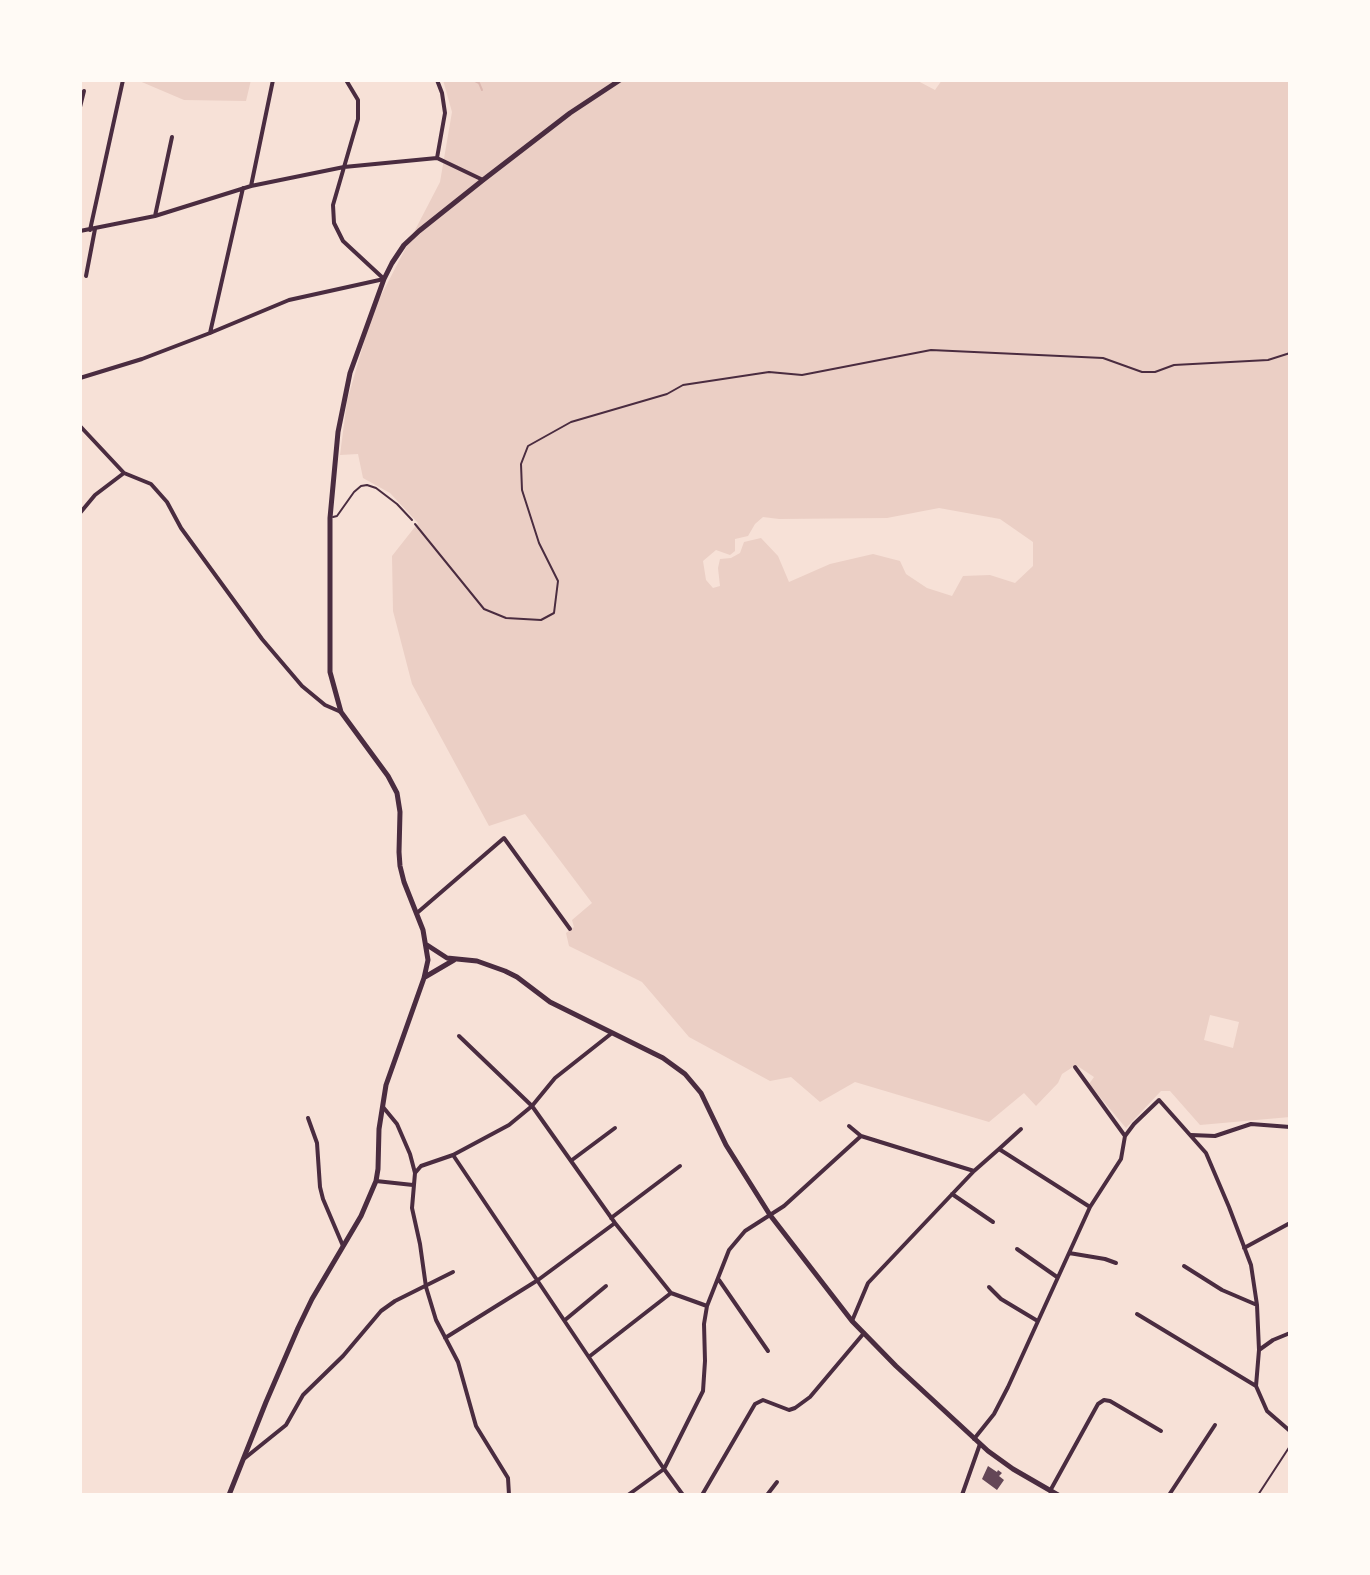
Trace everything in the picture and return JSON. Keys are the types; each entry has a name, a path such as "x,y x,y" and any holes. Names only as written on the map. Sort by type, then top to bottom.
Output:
{"street":[{"path":"86,276 123,80"},
{"path":"251,186 273,80"},
{"path":"346,80 358,100 358,119 333,205 334,223 343,241 384,279"},
{"path":"437,80 445,113 437,158"},
{"path":"229,1495 298,1328 361,1216 376,1181 382,1106 389,1074 428,960 427,944 400,866 397,793 341,712 329,663 330,518 338,432 350,373 384,279 404,245 570,113 620,80"},
{"path":"80,107 84,91"},
{"path":"155,216 172,137"},
{"path":"80,231 155,216 251,186 344,167 437,158 483,180"},
{"path":"210,333 243,188"},
{"path":"80,378 142,359 289,300 384,279"},
{"path":"80,426 124,473 151,484 167,502 181,528 262,639 302,686 325,705 341,712"},
{"path":"80,513 95,495 124,473"},
{"path":"417,913 504,838 570,929"},
{"path":"427,944 440,955 455,960 477,961 517,977 550,1002 663,1058 685,1074 701,1093 726,1145 770,1215 852,1321 896,1366 997,1458 1058,1495"},
{"path":"424,978 455,960"},
{"path":"415,1173 421,1166 453,1155 509,1125 532,1106 555,1078 612,1033"},
{"path":"459,1036 532,1106 613,1220 671,1293 707,1306"},
{"path":"1075,1067 1125,1136"},
{"path":"962,1495 977,1441 994,1414 1090,1207 1121,1159 1125,1136 1159,1100 1206,1153 1251,1265 1259,1350 1256,1386 1267,1411 1290,1431"},
{"path":"382,1106 397,1124 415,1173 412,1208 426,1287 436,1320 458,1362 476,1426 508,1478 509,1495"},
{"path":"308,1118 317,1143 323,1199 343,1246"},
{"path":"1191,1135 1215,1136 1251,1124 1290,1127"},
{"path":"849,1126 861,1136 974,1171"},
{"path":"571,1160 615,1128"},
{"path":"852,1321 868,1283 974,1171 1021,1129"},
{"path":"628,1495 664,1469 703,1391 707,1306 729,1250 745,1231 784,1206 861,1136"},
{"path":"999,1149 1090,1207"},
{"path":"453,1155 683,1495"},
{"path":"445,1338 538,1280 680,1166"},
{"path":"376,1181 414,1186"},
{"path":"952,1194 993,1222"},
{"path":"1244,1248 1290,1223"},
{"path":"1017,1249 1057,1277"},
{"path":"1069,1253 1116,1263"},
{"path":"1184,1266 1222,1290 1257,1305"},
{"path":"243,1460 286,1425 303,1395 343,1356 381,1311 453,1272"},
{"path":"719,1280 768,1351"},
{"path":"565,1320 606,1286"},
{"path":"989,1287 1001,1299 1037,1321"},
{"path":"590,1356 671,1293"},
{"path":"1137,1314 1256,1386"},
{"path":"702,1495 755,1404 763,1400 789,1410 795,1408 810,1397 864,1333"},
{"path":"1259,1350 1290,1333"},
{"path":"1050,1491 1098,1404 1104,1400 1161,1431"},
{"path":"1169,1495 1215,1425"},
{"path":"767,1495 777,1482"}],"lane":[{"path":"330,518 337,516 354,492 367,485 397,504 412,520"}],"path":[{"path":"412,520 484,609 506,618 541,620 554,613 558,581 539,543 522,490 521,464 528,446 571,422 667,394 683,385 769,372 802,375 931,350 1103,358 1142,372 1155,372 1174,365 1268,360 1290,353"},
{"path":"1258,1495 1290,1446"}],"shaded area":[{"path":"137,80 251,80 246,101 184,100"},
{"path":"443,80 916,80 935,90 942,80 1290,80 1290,1117 1200,1125 1170,1091 1161,1091 1126,1128 1089,1084 1094,1077 1076,1065 1062,1074 1058,1083 1036,1106 1024,1093 989,1122 855,1082 820,1102 791,1077 770,1081 689,1037 642,982 569,946 566,933 574,927 572,920 592,903 525,814 489,826 412,684 393,611 392,556 418,523 390,493 363,478 358,454 340,455 347,401 373,311 440,182 452,112","holes":["939,508 1000,519 1033,542 1033,566 1015,583 990,575 963,576 952,596 927,588 906,574 900,561 873,554 830,564 789,582 778,556 761,538 744,542 740,553 720,559 720,586 713,588 706,580 703,561 716,550 730,555 735,551 735,539 748,536 763,517 887,518","1210,1015 1239,1022 1233,1048 1204,1040"]}],"building":[{"path":"988,1466 1002,1473 999,1476 1004,1480 997,1490 982,1479"}],"waterway":[{"path":"473,80 479,83 482,90"}]}
